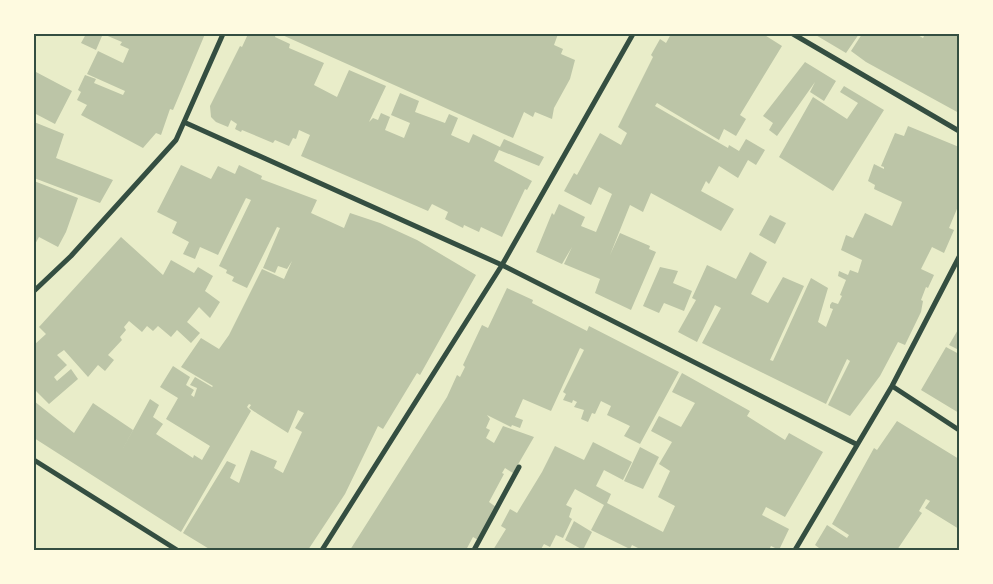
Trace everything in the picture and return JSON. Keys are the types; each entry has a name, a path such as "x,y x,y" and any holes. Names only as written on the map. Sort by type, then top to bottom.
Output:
{"street":[{"path":"34,291 71,256 176,140 186,123 223,34"},
{"path":"322,550 502,265 633,34"},
{"path":"793,34 959,131"},
{"path":"186,123 502,265 856,444"},
{"path":"795,550 892,386 959,257"},
{"path":"892,386 959,430"},
{"path":"34,460 177,550"},
{"path":"474,550 519,467"}],"building":[{"path":"86,34 102,36 96,50 81,43"},
{"path":"103,34 205,34 173,110 170,109 161,135 156,133 143,148 81,115 87,105 77,100 81,92 78,90 85,75 96,79 94,83 123,95 125,91 87,74 98,51 123,63 129,49 120,45 122,42"},
{"path":"248,34 276,34 275,37 290,44 289,48 324,63 314,85 337,97 349,70 386,86 369,122 373,118 378,120 381,113 390,117 385,130 404,138 410,123 391,115 400,93 419,101 415,112 445,123 449,114 458,118 451,135 469,143 473,134 500,147 504,139 544,157 539,166 499,150 494,161 532,181 527,190 525,189 502,237 481,227 479,232 464,225 463,228 445,219 448,212 432,204 428,211 301,156 310,135 299,130 296,139 293,138 289,146 275,140 273,143 242,130 241,132 235,129 237,124 231,120 228,127 216,122 211,117 210,106"},
{"path":"280,34 558,34 554,45 563,49 561,54 575,60 570,79 554,108 552,119 535,112 533,117 524,112 513,138"},
{"path":"671,34 763,34 782,46 740,115 746,119 736,136 724,129 719,140 657,103 655,106 728,148 729,145 739,151 746,139 765,150 756,165 748,160 738,178 719,166 709,184 706,181 701,191 734,209 721,231 651,193 643,212 630,205 610,255 620,233 650,246 649,249 656,252 631,310 595,293 600,279 564,264 572,247 562,264 536,252 552,213 554,215 559,204 585,217 581,226 596,232 612,194 599,187 591,205 564,191 574,173 577,175 600,133 621,145 627,133 618,127 660,39 666,43"},
{"path":"814,34 859,34 846,53"},
{"path":"862,34 916,34 923,38 925,34 959,34 959,113 866,62 851,51"},
{"path":"805,62 836,81 824,101 810,92 815,82 777,136 769,130 773,123 763,116"},
{"path":"36,72 72,91 55,124 34,113 34,77"},
{"path":"844,86 884,110 833,191 779,157 813,97 847,119 858,103 840,92"},
{"path":"34,122 64,134 56,158 113,180 100,203 34,178"},
{"path":"908,126 959,147 959,204 949,228 954,230 944,253 932,247 921,269 934,275 928,288 926,287 921,300 923,301 921,312 905,345 898,342 880,376 850,416 828,405 850,361 847,359 826,404 702,343 721,308 715,305 697,342 678,332 696,300 692,298 707,265 736,279 750,252 767,262 751,294 768,303 783,277 804,286 770,360 773,361 811,278 828,288 818,322 826,327 833,309 830,308 830,305 832,302 838,304 846,280 838,276 839,271 848,275 850,270 858,273 862,260 841,250 846,235 853,238 865,213 892,226 901,205 902,202 874,189 875,185 868,181 874,164 884,169 881,166 895,133 904,136"},
{"path":"181,165 211,179 218,166 235,174 239,165 262,176 261,179 317,200 311,213 344,228 350,213 380,223 417,240 476,275 420,375 417,373 383,429 378,426 345,494 308,550 211,550 183,533 227,461 236,465 230,478 239,483 251,450 277,461 274,468 283,473 302,432 295,428 304,413 298,410 288,433 249,408 251,405 249,404 247,407 251,411 181,532 34,438 34,401 74,433 93,403 133,430 120,454 150,399 159,405 153,417 163,424 156,434 193,458 194,455 202,460 210,446 166,419 178,398 160,387 173,366 190,377 186,385 194,390 191,395 194,397 197,388 190,385 195,377 212,387 181,367 201,338 219,349 229,335 262,269 284,279 292,261 287,269 278,266 275,273 263,268 280,228 277,227 247,288 232,281 234,277 226,273 227,270 219,266 251,200 246,198 218,255 200,247 195,259 183,254 189,242 172,233 177,222 157,212"},
{"path":"34,181 78,198 66,232 58,247 39,237 34,246"},
{"path":"770,215 786,223 775,244 759,235"},
{"path":"121,237 163,275 171,260 194,273 198,267 213,276 205,291 220,302 210,318 199,307 187,322 200,333 191,343 177,330 171,337 158,326 153,331 147,326 142,332 129,321 124,327 126,330 120,337 122,340 108,355 114,360 105,371 98,365 88,377 64,350 57,355 67,365 54,377 57,381 71,369 78,379 49,404 36,391 34,393 34,345 46,334 39,327"},
{"path":"660,267 678,271 673,283 692,291 684,311 664,303 659,313 643,306"},
{"path":"507,288 533,300 532,303 587,331 589,326 679,372 640,444 624,436 630,426 607,415 611,406 601,401 595,414 592,413 588,422 581,419 584,410 574,407 577,402 573,400 572,403 563,400 566,394 563,392 584,350 580,348 551,411 523,399 515,417 523,420 520,428 512,425 511,427 487,415 490,419 486,428 490,430 486,438 494,443 503,426 534,437 513,473 505,468 502,473 504,474 489,502 496,507 478,540 473,537 466,550 350,550 447,397 457,375 460,377 465,367 463,365 482,325 488,328"},
{"path":"959,328 959,350 949,345"},
{"path":"946,347 959,354 959,413 921,390"},
{"path":"682,373 750,411 747,416 785,440 789,433 823,452 785,517 766,507 762,515 789,529 779,550 771,546 769,550 642,550 632,545 630,549 591,530 604,505 575,489 566,505 572,508 569,517 572,519 563,538 556,535 550,547 544,544 541,549 543,550 493,550 506,529 501,526 510,509 517,513 542,472 555,446 584,460 593,442 632,462 623,480 604,470 596,486 611,494 607,503 663,532 675,506 658,497 670,471 659,464 672,442 651,431 659,416 681,427 695,403 672,392"},
{"path":"897,421 959,459 959,529 925,508 930,501 926,499 919,511 922,513 897,550 818,550 819,548 815,545 827,525 847,538 849,535 832,524 874,448 877,450"},
{"path":"640,447 659,457 643,489 624,481"},
{"path":"574,521 592,532 583,550 565,540"}]}
